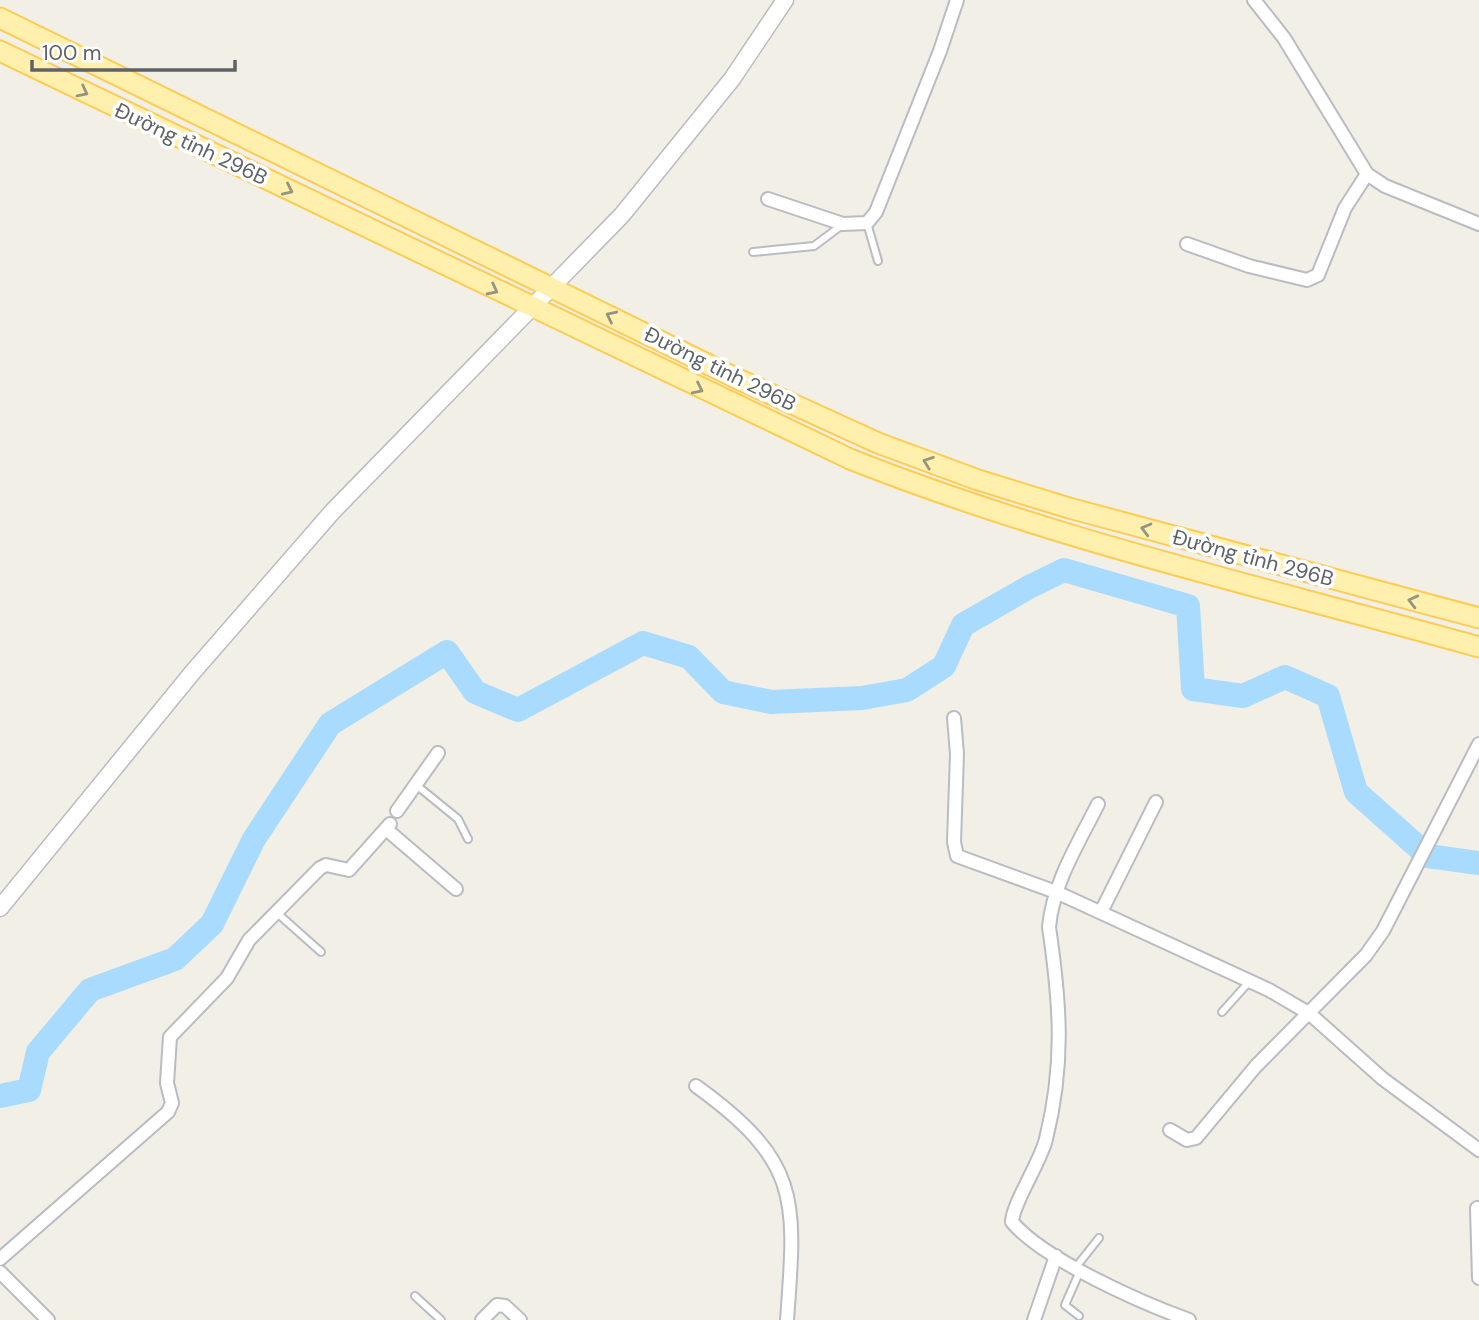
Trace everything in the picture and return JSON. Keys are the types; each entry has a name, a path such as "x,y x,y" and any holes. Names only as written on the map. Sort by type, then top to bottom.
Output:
{"main road":[{"name":"Đường tỉnh 296B","path":"0,18 740,380 932,464 1069,508 1479,618"},
{"name":"Đường tỉnh 296B","path":"0,51 807,440 932,491 1046,530 1479,647"}],"street":[{"path":"0,908 192,673 333,511 622,215 732,79 785,0"},
{"path":"768,199 844,224 867,223 876,212 940,51 957,0"},
{"path":"1254,0 1284,38 1367,174 1385,186 1479,224"},
{"path":"1187,244 1250,267 1307,280 1318,275 1345,208 1367,174"},
{"path":"954,718 957,754 954,842 957,856 1056,892 1250,980 1310,1014 1383,1079 1479,1150"},
{"path":"1170,1130 1187,1140 1196,1138 1256,1066 1366,955 1383,930 1479,744"},
{"path":"397,811 438,752"},
{"path":"1101,912 1156,802"},
{"path":"1098,804 1056,892 1049,927 1061,1014 1056,1088 1038,1166 1012,1217 1017,1228 1056,1256 1120,1292 1189,1320"},
{"path":"0,1259 168,1112 172,1103 167,1083 170,1037 187,1016 214,994 249,940 320,868 326,865 345,870 354,867 388,826 456,889"},
{"path":"696,1086 737,1116 757,1136 785,1184 793,1244 787,1320"},
{"path":"1477,1208 1479,1278"},
{"path":"1034,1320 1056,1256"},
{"path":"0,1272 48,1320"},
{"path":"482,1320 497,1305 505,1306 520,1320"}],"lane":[{"path":"867,223 877,261"},
{"path":"753,252 814,246 844,224"},
{"path":"415,784 457,819 468,839"},
{"path":"276,912 321,952"},
{"path":"1222,1012 1250,980"},
{"path":"1079,1316 1065,1305 1078,1268 1098,1238"},
{"path":"415,1296 441,1320"}],"waterway":[{"path":"0,1096 29,1090 38,1052 90,990 175,959 212,924 254,839 330,724 447,652 475,692 518,710 643,643 689,657 723,692 771,702 862,698 907,690 944,666 963,625 1064,570 1188,606 1193,689 1243,696 1285,677 1328,696 1356,792 1428,856 1479,863"}]}
